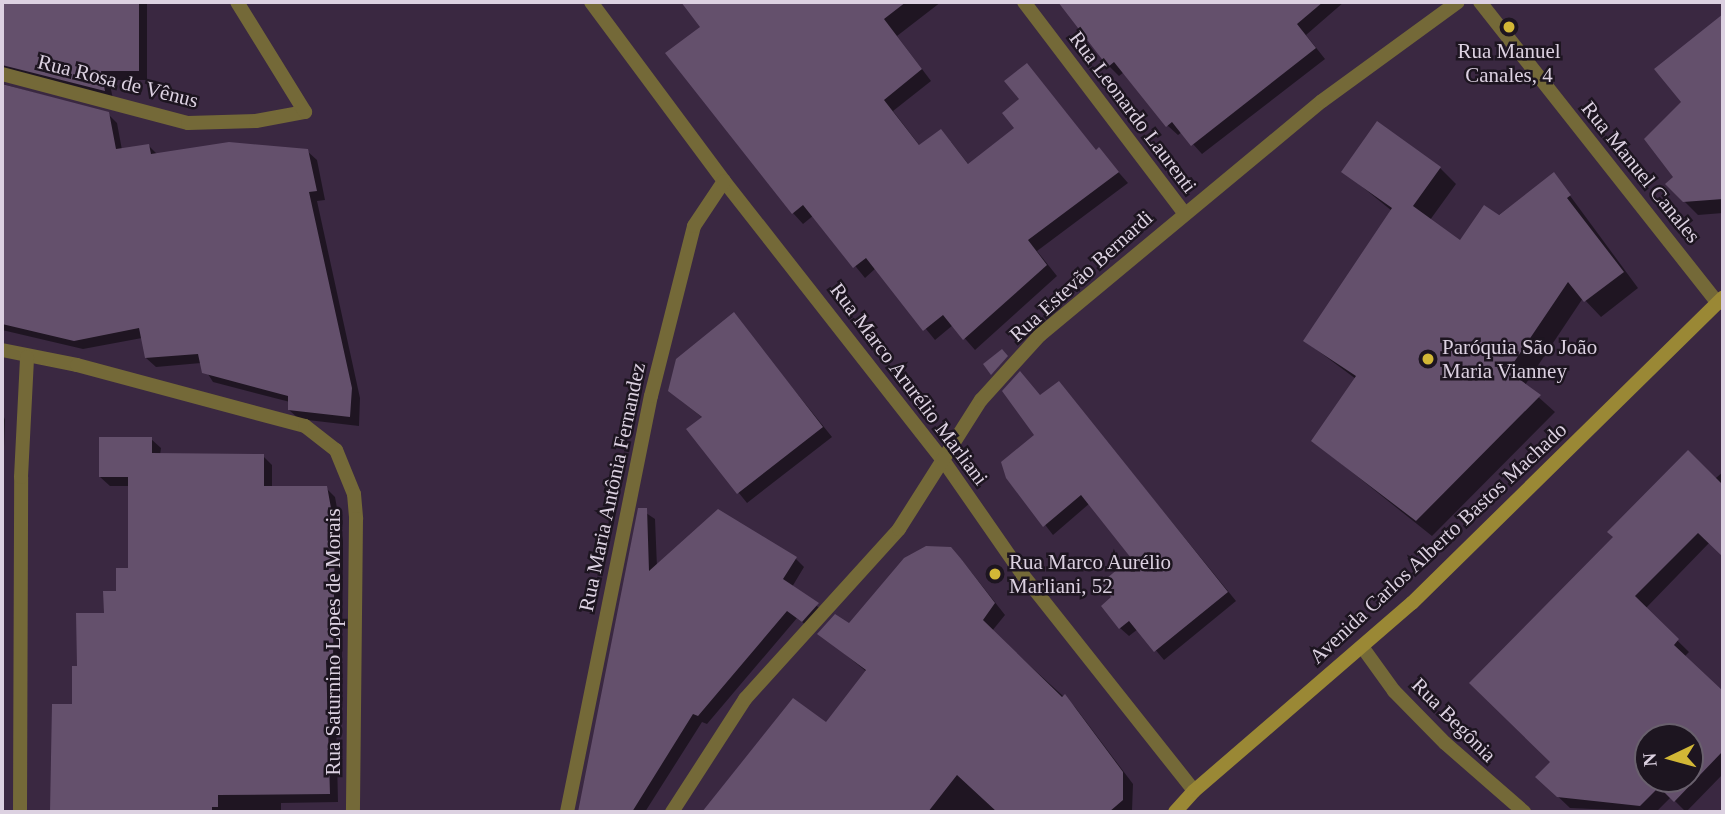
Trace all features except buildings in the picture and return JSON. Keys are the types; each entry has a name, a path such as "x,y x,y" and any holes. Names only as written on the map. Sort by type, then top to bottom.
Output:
{"street":[{"name":"Rua Rosa de Vênus","path":"2,74 188,122 256,121 305,112 237,2"},
{"name":"Rua Marco Arurélio Marliani","path":"591,2 724,181 943,460 1023,575 1194,791"},
{"name":"Rua Leonardo Laurenti","path":"1024,2 1184,213"},
{"name":"Rua Estevão Bernardi","path":"672,812 745,699 900,529 981,400 1040,335 1322,101 1458,2"},
{"name":"Rua Manuel Canales","path":"1480,2 1721,300"},
{"name":"Rua Maria Antônia Fernandez","path":"567,812 657,370 694,226 724,181"},
{"name":"Avenida Carlos Alberto Bastos Machado","path":"1175,812 1194,791 1363,648 1721,300"},
{"name":"Rua Saturnino Lopes de Morais","path":"2,350 77,365 304,426 336,450 354,494 356,520 353,812"},
{"path":"20,812 21,477 27,357"},
{"name":"Rua Begônia","path":"1363,648 1394,691 1445,743 1524,812"}],"place":[{"name":"Rua Manuel Canales, 4","path":"1509,27"},
{"name":"Paróquia São João Maria Vianney","path":"1428,359"},
{"name":"Rua Marco Aurélio Marliani, 52","path":"995,574"}]}
